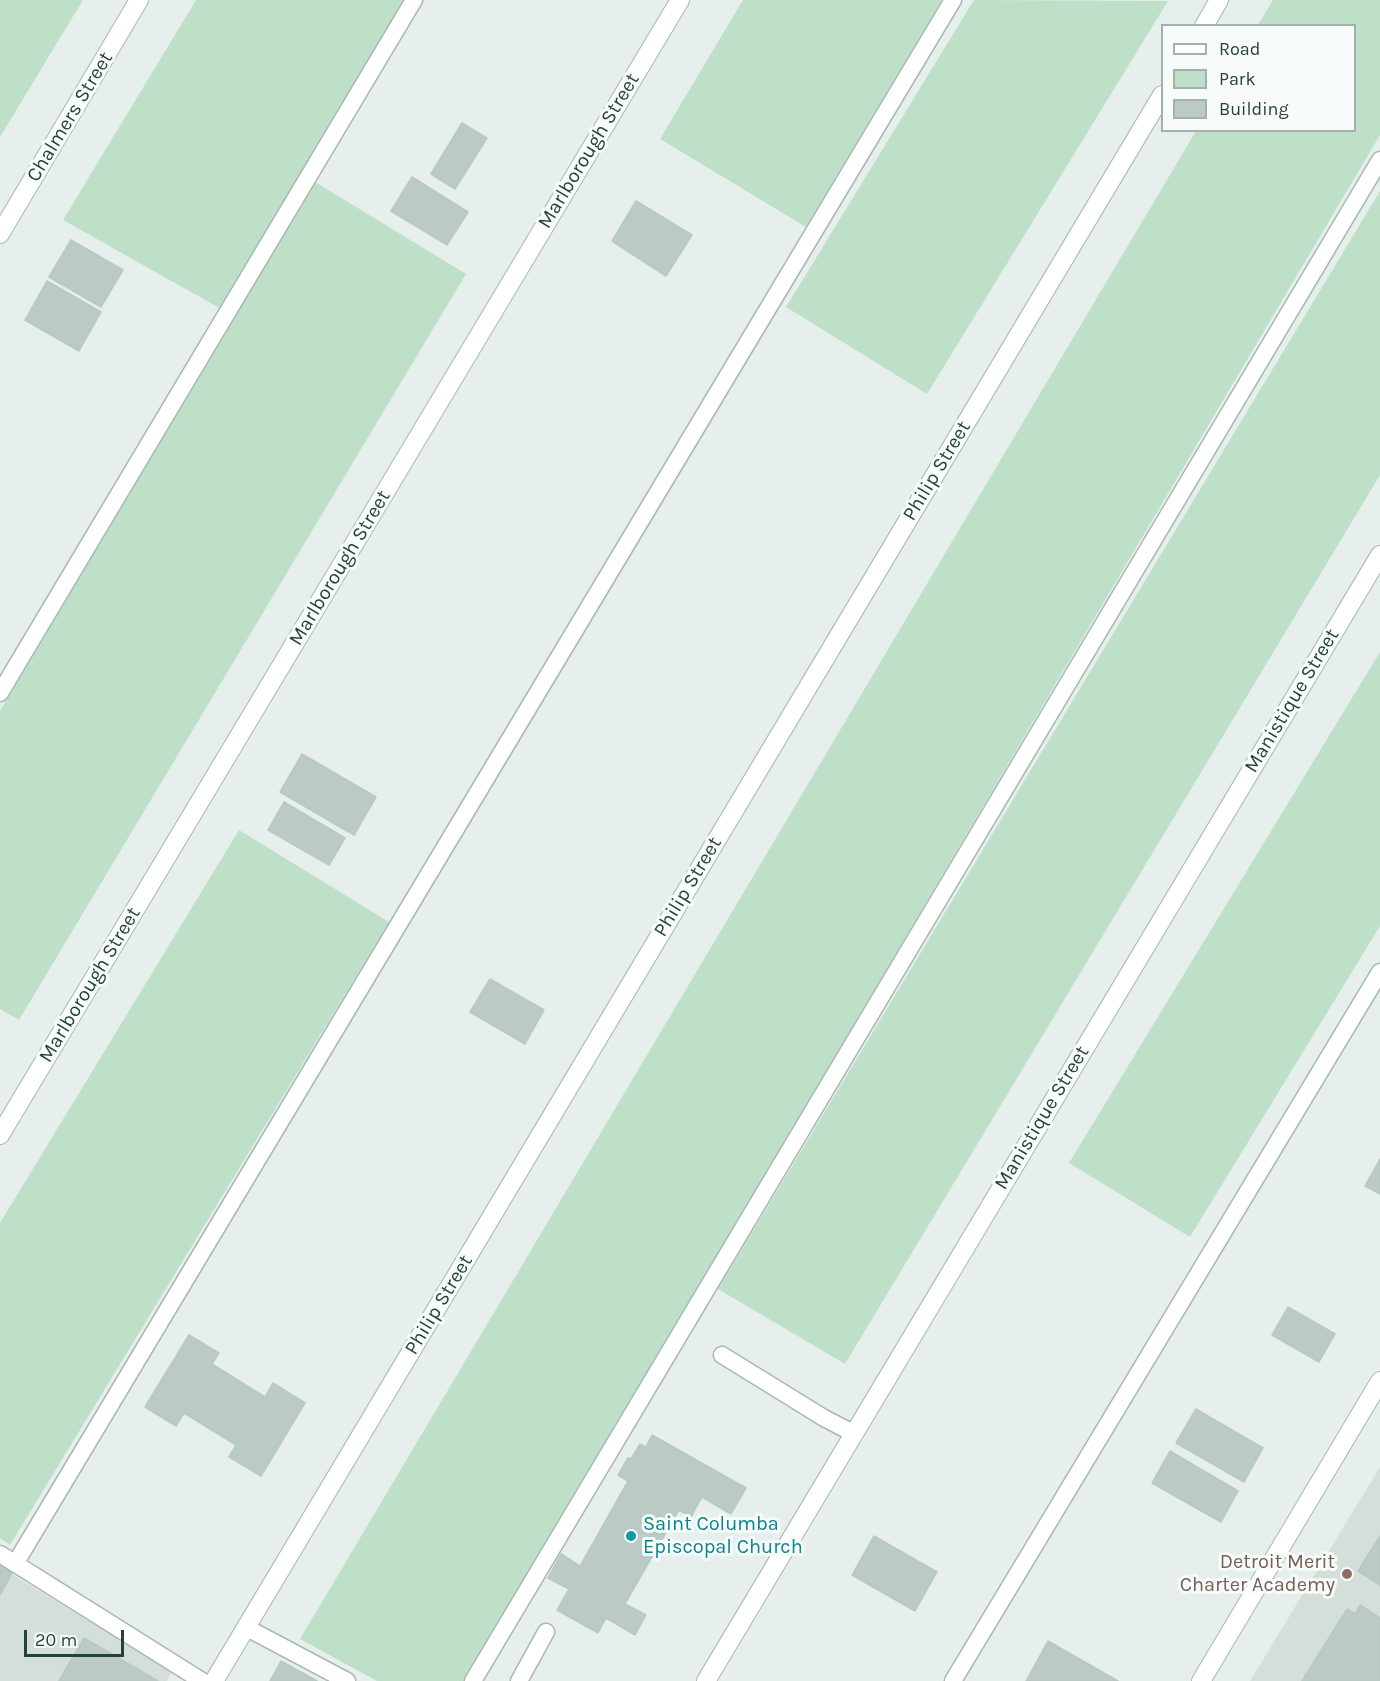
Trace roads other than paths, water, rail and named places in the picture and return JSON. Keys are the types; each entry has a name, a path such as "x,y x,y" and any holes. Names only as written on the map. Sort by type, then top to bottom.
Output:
{"street":[{"name":"Chalmers Street","path":"0,234 140,0"},
{"name":"Marlborough Street","path":"0,1135 680,0"},
{"path":"1205,24 1219,0"},
{"name":"Philip Street","path":"214,1681 1161,97"},
{"name":"Manistique Street","path":"706,1681 1380,555"},
{"path":"1201,1681 1380,1381"}],"lane":[{"path":"0,693 414,0"},
{"path":"15,1564 952,0"},
{"path":"473,1681 1380,160"},
{"path":"953,1681 1380,972"},
{"path":"722,1355 824,1418 853,1432"},
{"path":"0,1554 202,1681"},
{"path":"247,1628 347,1681"},
{"path":"519,1681 546,1632"}],"place":[{"name":"Saint Columba Episcopal Church","path":"631,1536"},
{"name":"Detroit Merit Charter Academy","path":"1347,1574"}]}
